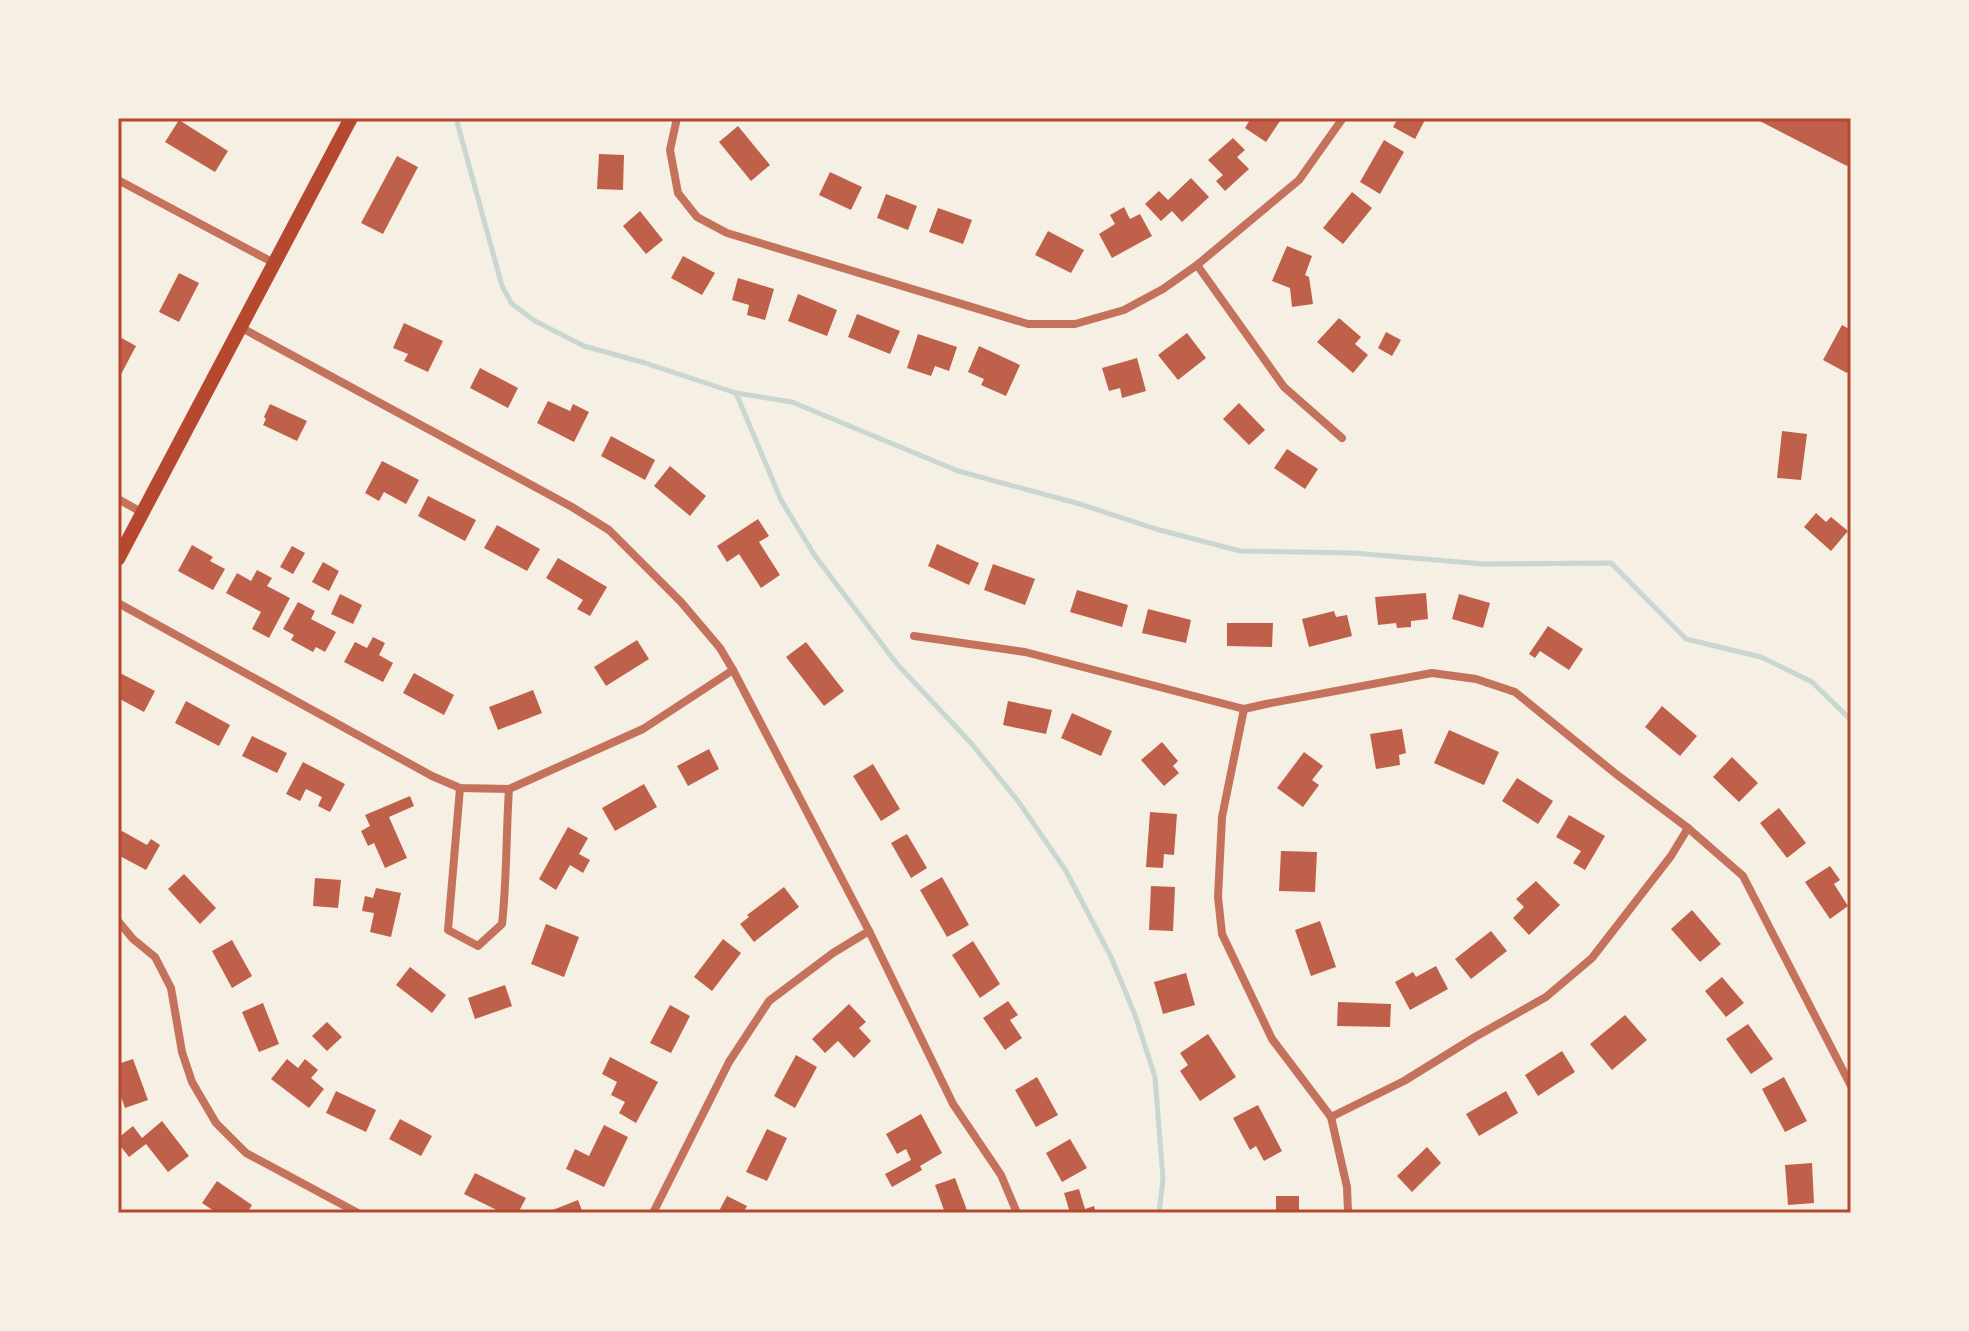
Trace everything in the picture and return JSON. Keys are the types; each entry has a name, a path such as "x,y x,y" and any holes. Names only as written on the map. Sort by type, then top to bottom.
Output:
{"main road":[{"path":"118,559 351,118"}],"street":[{"path":"677,118 670,150 678,193 697,217 727,233 1028,324 1075,324 1124,310 1163,289 1197,265 1299,180 1343,118"},
{"path":"118,180 274,263"},
{"path":"1197,265 1284,387 1342,438"},
{"path":"240,327 609,530 681,602 720,648 733,670 869,931 953,1104 1001,1175 1017,1213"},
{"path":"118,499 143,513"},
{"path":"118,603 432,776 460,788 509,789 643,729 733,670"},
{"path":"914,636 1025,652 1244,709 1432,673 1476,679 1515,692 1688,828 1743,876 1851,1086"},
{"path":"1244,709 1222,817 1218,897 1222,934 1272,1039 1331,1117 1347,1187 1348,1213"},
{"path":"460,788 448,930 478,946 502,924 507,885 505,844 509,789"},
{"path":"1331,1117 1404,1081 1546,997 1592,958 1671,856 1688,828"},
{"path":"118,921 133,939 155,957 171,988 182,1052 192,1082 216,1123 246,1153 358,1213"},
{"path":"653,1213 729,1062 769,1001 833,953 869,931"}],"building":[{"path":"1251,118 1282,118 1266,142 1245,128"},
{"path":"1398,118 1426,118 1415,139 1393,127"},
{"path":"1754,118 1851,118 1851,159 1847,166"},
{"path":"179,120 228,151 215,172 165,142"},
{"path":"738,126 770,165 751,181 719,142"},
{"path":"1233,138 1245,150 1237,157 1249,169 1225,191 1216,181 1223,175 1208,160"},
{"path":"1384,140 1404,152 1380,194 1360,182"},
{"path":"599,154 624,155 623,190 597,189"},
{"path":"397,156 418,167 383,234 361,223"},
{"path":"830,172 862,187 851,210 819,195"},
{"path":"1191,178 1209,197 1182,222 1172,211 1161,221 1145,204 1159,191 1168,200"},
{"path":"1352,192 1372,208 1343,244 1323,228"},
{"path":"886,194 917,206 908,230 877,218"},
{"path":"1124,207 1130,219 1140,214 1152,236 1112,258 1099,234 1115,224 1110,215"},
{"path":"938,208 972,220 963,244 929,232"},
{"path":"640,211 663,240 646,254 623,226"},
{"path":"1048,231 1084,250 1071,273 1035,255"},
{"path":"1287,246 1312,256 1305,275 1309,277 1313,304 1292,307 1290,288 1272,281"},
{"path":"683,256 715,273 702,295 671,278"},
{"path":"179,273 199,283 179,322 159,312"},
{"path":"738,278 774,289 765,320 747,315 749,305 732,300"},
{"path":"798,294 837,310 827,336 788,321"},
{"path":"857,314 900,331 890,354 848,337"},
{"path":"1339,318 1361,337 1355,344 1368,355 1353,373 1317,342"},
{"path":"404,323 443,341 428,372 404,361 408,354 393,348"},
{"path":"1842,325 1851,330 1851,366 1847,373 1823,360"},
{"path":"1386,332 1401,340 1392,356 1378,348"},
{"path":"1187,333 1206,358 1178,380 1158,355"},
{"path":"918,334 957,347 949,371 935,366 931,376 907,368"},
{"path":"118,336 136,346 118,380"},
{"path":"979,346 1020,365 1006,396 981,385 984,379 968,372"},
{"path":"1137,358 1146,391 1122,398 1120,388 1109,391 1102,368"},
{"path":"480,368 518,388 508,408 470,388"},
{"path":"548,401 570,411 573,404 589,412 574,442 537,423"},
{"path":"1239,403 1265,430 1249,445 1223,419"},
{"path":"270,404 307,421 297,441 263,425"},
{"path":"1782,431 1807,434 1801,480 1777,478"},
{"path":"611,436 655,460 645,480 601,456"},
{"path":"1287,449 1318,469 1305,489 1274,468"},
{"path":"382,461 419,480 406,504 384,492 379,501 365,493"},
{"path":"670,466 706,496 690,516 654,486"},
{"path":"428,496 476,520 465,541 418,516"},
{"path":"1816,513 1826,522 1831,517 1848,531 1831,551 1804,527"},
{"path":"758,519 769,536 759,542 780,575 761,588 739,554 727,562 717,546"},
{"path":"497,525 540,549 527,571 484,548"},
{"path":"937,544 979,563 969,585 928,566"},
{"path":"192,545 213,557 210,561 225,569 213,590 178,571"},
{"path":"292,546 305,553 293,574 280,567"},
{"path":"558,558 607,587 590,616 577,609 583,600 546,578"},
{"path":"323,562 339,571 329,591 312,582"},
{"path":"993,564 1035,579 1025,605 984,590"},
{"path":"257,570 272,578 267,586 290,598 269,638 252,629 261,612 226,593 237,573 251,581"},
{"path":"1077,590 1128,605 1122,627 1070,612"},
{"path":"1426,593 1428,619 1411,621 1411,627 1397,628 1396,623 1378,625 1375,597"},
{"path":"340,594 362,605 353,624 331,614"},
{"path":"1459,594 1490,603 1483,628 1452,619"},
{"path":"298,602 315,611 311,619 336,632 325,652 316,647 313,652 291,640 294,635 283,629"},
{"path":"1148,609 1191,620 1186,643 1142,633"},
{"path":"1334,611 1336,617 1347,615 1352,636 1309,647 1302,619"},
{"path":"1227,623 1273,623 1272,647 1227,646"},
{"path":"1548,626 1583,649 1569,670 1540,651 1535,658 1529,654"},
{"path":"373,637 385,643 379,655 393,663 383,682 344,662 355,642 367,648"},
{"path":"637,640 649,659 606,686 594,667"},
{"path":"806,642 844,691 824,706 786,657"},
{"path":"118,672 155,691 144,712 118,698"},
{"path":"414,673 454,695 444,715 403,693"},
{"path":"533,690 542,713 498,730 489,707"},
{"path":"186,701 230,725 219,746 175,723"},
{"path":"1008,701 1052,710 1046,734 1003,725"},
{"path":"1662,706 1697,736 1680,756 1645,727"},
{"path":"1072,713 1112,731 1101,756 1061,738"},
{"path":"1402,729 1406,753 1399,755 1400,765 1376,769 1370,734"},
{"path":"1449,730 1499,752 1484,785 1434,763"},
{"path":"252,736 287,753 277,773 242,756"},
{"path":"1162,742 1178,761 1173,766 1179,773 1164,786 1141,760"},
{"path":"709,749 719,769 688,786 677,766"},
{"path":"1304,752 1323,766 1312,780 1319,785 1303,807 1277,788"},
{"path":"1732,757 1758,783 1739,802 1713,777"},
{"path":"303,762 345,784 330,812 318,806 322,797 306,789 300,801 286,794"},
{"path":"873,764 900,809 881,821 853,776"},
{"path":"1517,778 1553,801 1538,824 1502,801"},
{"path":"644,784 657,807 615,831 602,808"},
{"path":"410,796 414,806 389,817 407,858 385,868 374,843 368,846 361,831 370,826 365,815"},
{"path":"1779,808 1806,843 1787,858 1760,823"},
{"path":"1150,812 1177,814 1174,855 1164,854 1163,868 1146,867"},
{"path":"1569,815 1605,836 1585,870 1573,863 1581,851 1556,837"},
{"path":"568,827 588,838 579,854 590,860 583,873 570,865 556,890 539,879"},
{"path":"122,831 147,845 151,839 160,845 146,870 118,855 118,837"},
{"path":"907,834 927,868 911,878 891,843"},
{"path":"1281,851 1317,852 1315,892 1279,891"},
{"path":"1830,866 1840,880 1834,884 1848,906 1830,919 1805,882"},
{"path":"184,874 216,908 200,924 168,889"},
{"path":"942,877 969,925 947,937 920,890"},
{"path":"315,878 341,880 338,908 313,906"},
{"path":"1536,881 1560,905 1529,935 1513,918 1524,907 1516,899"},
{"path":"1151,886 1175,887 1173,931 1149,930"},
{"path":"784,887 799,907 754,942 740,924"},
{"path":"376,888 401,893 391,937 370,932 374,913 362,911 365,896 373,898"},
{"path":"1692,910 1721,944 1700,962 1671,929"},
{"path":"1320,921 1336,967 1311,976 1295,930"},
{"path":"546,924 579,937 564,977 531,964"},
{"path":"1491,931 1507,951 1471,979 1455,959"},
{"path":"723,939 741,953 712,991 694,977"},
{"path":"232,940 252,976 232,988 212,951"},
{"path":"973,941 1000,984 980,998 952,955"},
{"path":"1436,966 1448,989 1410,1010 1395,982 1413,972 1416,977"},
{"path":"410,967 446,995 432,1013 396,985"},
{"path":"1186,973 1195,1005 1163,1014 1154,982"},
{"path":"1722,977 1744,1003 1726,1017 1705,991"},
{"path":"505,985 512,1006 475,1019 468,998"},
{"path":"1008,1001 1018,1015 1010,1020 1022,1038 1005,1050 983,1018"},
{"path":"1338,1002 1391,1004 1390,1027 1337,1026"},
{"path":"263,1003 279,1044 259,1052 242,1012"},
{"path":"849,1004 866,1022 859,1028 871,1041 854,1058 838,1041 825,1053 812,1039"},
{"path":"670,1005 690,1016 671,1053 650,1043"},
{"path":"1625,1015 1647,1040 1612,1070 1590,1044"},
{"path":"327,1022 342,1037 327,1051 312,1036"},
{"path":"1748,1024 1773,1059 1751,1074 1726,1039"},
{"path":"1208,1034 1236,1077 1200,1101 1180,1071 1188,1065 1180,1053"},
{"path":"1562,1051 1575,1072 1538,1096 1525,1075"},
{"path":"796,1055 817,1067 795,1108 774,1096"},
{"path":"610,1057 658,1082 636,1123 619,1113 625,1102 611,1095 617,1082 602,1074"},
{"path":"133,1059 148,1100 125,1108 118,1088 118,1064"},
{"path":"287,1059 298,1068 305,1059 318,1070 311,1078 324,1089 309,1108 271,1079"},
{"path":"1037,1077 1058,1115 1036,1127 1015,1090"},
{"path":"1784,1077 1807,1121 1785,1132 1762,1089"},
{"path":"336,1091 376,1110 366,1132 326,1113"},
{"path":"1506,1091 1518,1113 1479,1136 1466,1114"},
{"path":"1258,1105 1282,1151 1264,1161 1256,1146 1250,1150 1233,1118"},
{"path":"921,1114 942,1153 920,1166 922,1170 892,1187 885,1174 911,1160 906,1149 897,1154 886,1134"},
{"path":"400,1119 432,1136 421,1156 389,1139"},
{"path":"162,1121 189,1156 168,1172 146,1144 129,1157 118,1143 118,1138 133,1126 142,1138"},
{"path":"604,1125 628,1137 604,1187 566,1169 575,1149 589,1156"},
{"path":"767,1129 787,1138 767,1181 746,1172"},
{"path":"1070,1139 1087,1168 1062,1182 1046,1153"},
{"path":"1427,1147 1441,1163 1412,1192 1397,1176"},
{"path":"1812,1163 1814,1203 1788,1205 1785,1165"},
{"path":"475,1173 526,1198 518,1213 503,1213 464,1194"},
{"path":"955,1178 968,1213 945,1213 935,1185"},
{"path":"217,1181 252,1205 247,1213 217,1213 202,1203"},
{"path":"1079,1189 1085,1209 1094,1206 1096,1213 1070,1213 1064,1193"},
{"path":"727,1196 747,1206 743,1213 718,1213"},
{"path":"1276,1196 1299,1196 1299,1213 1276,1213"},
{"path":"578,1200 583,1213 545,1213"}],"waterway":[{"path":"456,118 502,286 512,304 535,321 584,346 736,393 792,402 958,471 1240,551 1354,553 1483,564 1611,563 1686,639 1761,657 1812,682 1851,720"},
{"path":"736,393 781,500 815,556 897,664 971,743 1018,801 1066,871 1111,957 1135,1015 1155,1077 1163,1179 1159,1213"}]}
